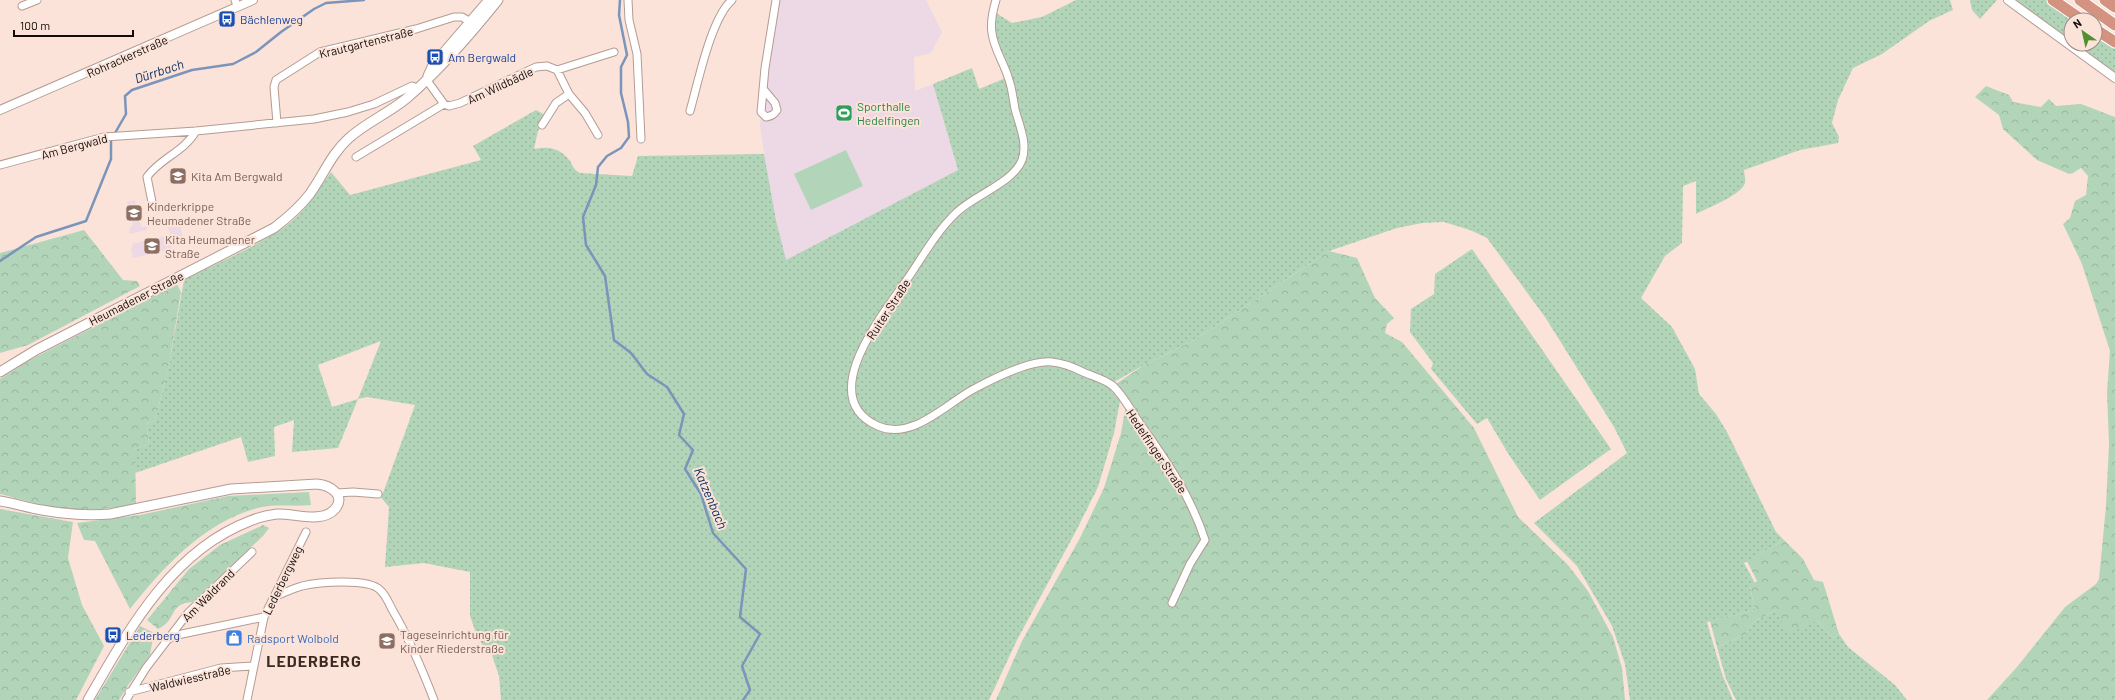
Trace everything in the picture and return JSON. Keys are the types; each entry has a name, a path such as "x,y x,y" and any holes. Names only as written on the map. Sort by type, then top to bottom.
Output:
{"highway":[{"path":"2053,0 2070,12"},
{"path":"2080,0 2115,25"},
{"path":"2105,0 2115,7"},
{"path":"2103,34 2115,42"}],"main road":[{"name":"Heumadener Straße","path":"474,25 489,0"},
{"name":"Heumadener Straße","path":"0,372 36,350 113,309 274,228 300,207 332,158 349,138 418,88 426,79 433,65 498,0"},
{"path":"0,501 41,510 75,515 91,515 110,514 231,489 317,484 330,487 337,493 337,507 331,513 322,516 282,514 263,516 232,530 197,552 178,570 149,603 88,700"}],"street":[{"path":"22,6 37,0"},
{"name":"Rohrackerstraße","path":"0,110 135,53 236,3 253,0"},
{"path":"628,0 629,20 637,54 641,139"},
{"path":"690,111 714,31 725,6 732,0"},
{"path":"764,90 765,68 776,0"},
{"name":"Ruiter Straße","path":"996,0 991,29 994,45 1008,77 1023,134 1024,148 1022,159 1018,167 1008,178 970,201 956,213 933,240 871,331 856,364 851,385 852,397 857,408 867,419 880,427 895,430 919,424 972,390 1002,375 1044,362 1063,364 1113,386"},
{"path":"2008,0 2115,78"},
{"name":"Krautgartenstraße","path":"277,123 274,87 276,80 320,52 416,29 454,17 462,17 474,25"},
{"name":"Am Wildbädle","path":"356,157 444,104 454,106 536,67 546,66 557,70 614,52"},
{"path":"557,70 569,94 585,113 598,135"},
{"path":"426,79 444,104"},
{"name":"Am Bergwald","path":"0,164 64,149 104,136 196,131 277,123 348,112 374,104 412,86 418,88"},
{"path":"542,124 556,103 569,94"},
{"path":"153,207 147,177 181,149 191,139 196,131"},
{"name":"Hedelfinger Straße","path":"1113,386 1177,476 1198,520 1205,540 1190,564 1172,603"},
{"path":"337,493 353,492 378,494"},
{"name":"Lederbergweg","path":"247,700 252,666 264,618 306,532"},
{"name":"Am Waldrand","path":"126,700 129,692 167,639 208,593 252,552"},
{"path":"274,597 304,586 326,583 372,585 380,589 416,655 434,700"},
{"path":"167,639 182,634 264,618"},
{"name":"Waldwiesstraße","path":"129,692 221,668 252,666"}],"shaded area":[{"path":"776,0 926,0 942,32 931,53 914,57 915,91 933,84 958,170 785,261 768,180 760,125"},
{"name":"Kinderkrippe Heumadener Straße","path":"135,200 140,223 142,227 146,226 147,230 130,234 129,229 133,225 127,202"},
{"name":"Kita Heumadener Straße","path":"180,224 184,243 171,246 171,249 133,258 131,248 133,247 132,244 170,235 168,227"}],"green space":[{"path":"1076,0 1950,0 1953,10 1929,21 1882,54 1853,68 1838,100 1832,123 1839,137 1838,143 1800,150 1744,170 1745,183 1738,192 1724,201 1696,214 1696,181 1683,186 1682,243 1665,256 1641,298 1672,327 1695,369 1699,394 1716,414 1727,432 1776,532 1784,540 1744,563 1755,583 1750,587 1755,610 1707,622 1722,674 1733,700 1630,700 1625,664 1612,626 1577,566 1534,523 1627,453 1614,427 1545,317 1487,238 1470,230 1444,222 1422,223 1397,228 1329,251 1196,339 1144,365 1107,386 1120,401 1114,433 1098,487 1017,640 989,700 501,700 499,676 490,649 482,644 470,616 470,572 424,563 385,567 389,507 378,494 383,493 415,405 367,397 358,399 338,448 292,452 294,420 274,427 275,456 248,462 241,437 135,473 135,449 149,444 146,424 155,421 169,365 184,280 253,246 291,222 308,205 331,172 350,195 481,160 473,146 536,110 547,116 538,131 534,149 549,148 562,153 580,173 632,176 638,156 764,154 776,220 786,260 958,170 933,84 972,68 979,89 1008,77 994,45 993,11 1012,23 1042,17","holes":["381,341 358,399 332,407 318,365"]},
{"path":"1970,0 1997,0 1980,19 1972,10"},
{"path":"2015,0 2048,0 2065,12 2063,12 2063,35"},
{"path":"2103,38 2115,45 2115,73 2086,52 2103,52"},
{"path":"1986,86 2009,95 2013,102 2041,107 2049,99 2056,106 2081,104 2115,117 2115,700 1987,700 2017,667 2065,607 2096,584 2099,579 2106,506 2109,444 2107,392 2110,351 2082,264 2063,224 2070,218 2075,201 2086,195 2088,176 2081,168 2069,174 2037,160 2003,129 1999,115 1975,97"},
{"path":"846,150 863,186 811,210 794,174"},
{"path":"84,230 123,280 137,281 140,286 28,345 0,353 0,253"},
{"path":"1472,249 1611,449 1540,500 1509,455 1487,418 1477,424 1431,369 1433,363 1410,332 1411,309 1434,294 1435,274"},
{"path":"1329,251 1357,258 1375,298 1394,318 1387,324 1385,333 1402,342 1474,428 1518,517 1568,565 1588,591 1613,637 1622,668 1625,700 996,700 1022,641 1080,538 1104,488 1121,433 1126,405 1113,386 1144,365 1196,339"},
{"path":"177,284 181,292 169,365 155,421 146,424 149,444 135,449 136,504 104,509 72,509 45,505 0,494 0,379 30,360"},
{"path":"309,492 311,505 262,507 242,513 205,533 172,561 130,609 95,541 84,540 77,523 140,515 228,496"},
{"path":"0,509 73,522 68,558 82,605 104,646 76,700 0,700"},
{"path":"263,525 269,528 263,536 193,602 185,603 179,606 168,621 158,629 147,620 189,569 220,545"},
{"path":"1784,540 1803,559 1814,580 1823,582 1839,634 1833,638 1817,621 1787,634 1776,610 1755,621 1745,635 1717,647 1710,621 1755,610 1750,586 1757,581 1747,561"},
{"path":"1776,610 1817,621 1833,638 1839,634 1848,647 1895,685 1907,700 1736,700 1726,679 1717,647 1745,635 1755,621"},
{"path":"140,626 156,634 152,643 150,655 119,700 95,700"}],"waterway":[{"name":"Dürrbach","path":"0,261 36,237 86,221 111,159 111,140 126,114 125,96 132,90 192,70 233,64 256,52 281,32 314,9 326,3 364,0"},
{"name":"Katzenbach","path":"620,0 619,15 627,55 621,67 621,93 628,122 629,137 621,148 607,156 598,167 596,185 583,217 586,245 605,276 614,340 631,353 647,374 667,387 684,414 679,435 693,450 685,469 701,494 713,533 746,569 740,617 760,634 742,666 750,690 743,700"}],"place":[{"name":"Bächlenweg","path":"227,19"},
{"name":"Am Bergwald","path":"435,57"},
{"name":"Sporthalle Hedelfingen","path":"844,113"},
{"name":"Kita Am Bergwald","path":"178,176"},
{"name":"Kinderkrippe Heumadener Straße","path":"134,213"},
{"name":"Kita Heumadener Straße","path":"152,246"},
{"name":"Lederberg","path":"113,635"},
{"name":"Radsport Wolbold","path":"234,638"},
{"name":"Tageseinrichtung für Kinder Riederstraße","path":"387,641"}],"district":[{"name":"LEDERBERG","path":"314,660"}]}
